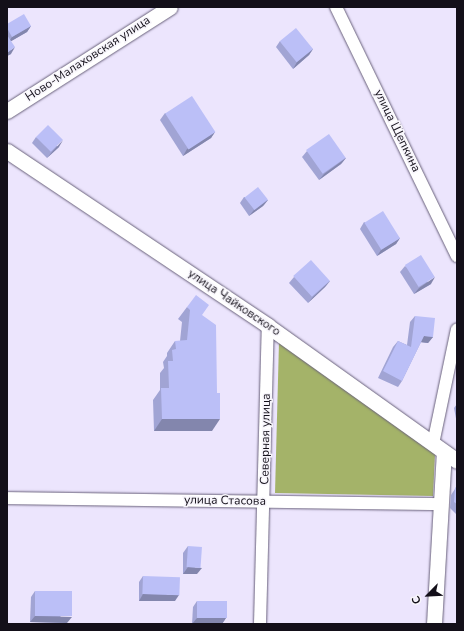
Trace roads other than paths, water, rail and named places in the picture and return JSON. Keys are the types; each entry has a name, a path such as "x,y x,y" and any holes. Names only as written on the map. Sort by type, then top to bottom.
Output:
{"street":[{"name":"Ново-Малаховская улица","path":"7,111 170,7"},
{"name":"улица Щепкина","path":"336,7 457,256"},
{"name":"улица Чайковского","path":"7,151 268,326 457,461"},
{"name":"Северная улица","path":"260,624 268,326"},
{"path":"434,624 442,504 439,448 457,329"},
{"name":"улица Стасова","path":"7,498 442,504"}]}
